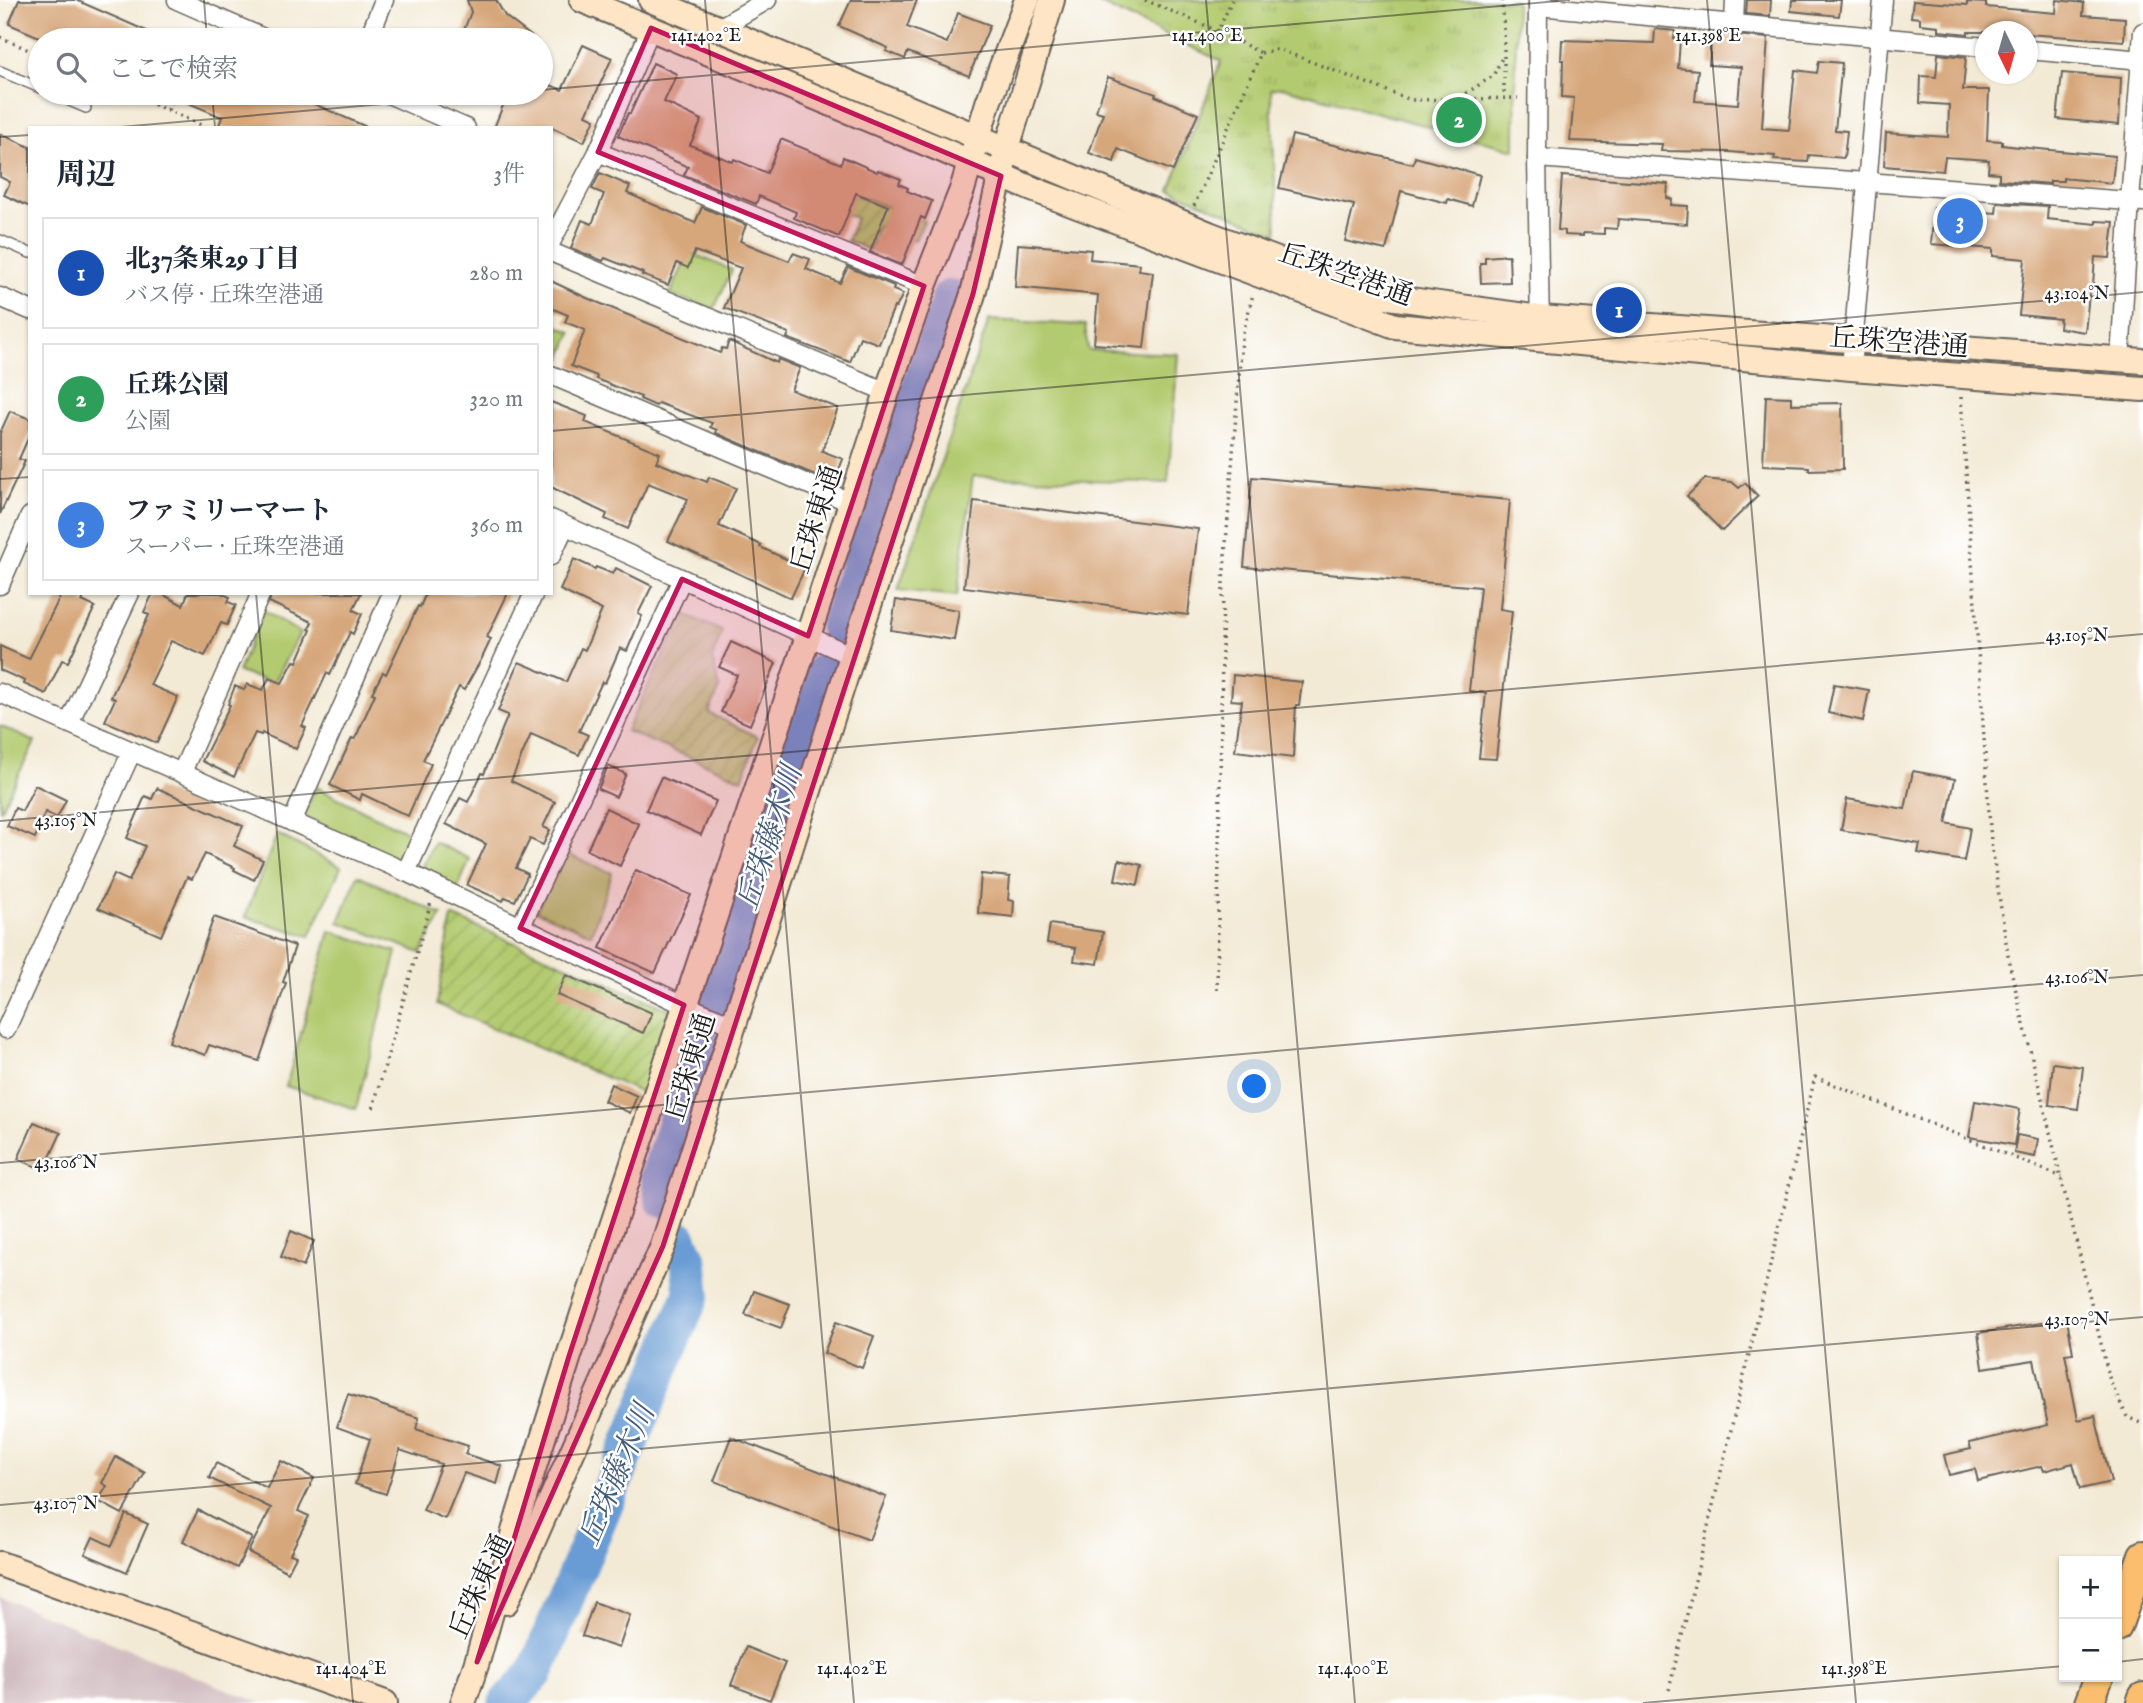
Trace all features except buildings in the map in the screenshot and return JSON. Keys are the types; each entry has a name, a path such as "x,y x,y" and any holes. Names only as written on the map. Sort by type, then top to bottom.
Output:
{"main road":[{"path":"2120,1619 2143,1555"},
{"path":"2090,1703 2097,1682"},
{"path":"2141,1703 2143,1697"}],"street":[{"path":"177,0 241,28"},
{"path":"373,28 384,0"},
{"name":"丘珠空港通","path":"582,0 1032,189 1395,326 1853,341 2132,360"},
{"name":"丘珠空港通","path":"651,0 1209,234 1367,294 1540,329 1851,368 2143,389"},
{"path":"719,28 767,0"},
{"name":"丘珠東通","path":"477,1662 517,1579 663,1246 852,656 973,294 1007,148 1052,0"},
{"path":"1734,24 1735,0"},
{"path":"1851,368 1882,0"},
{"name":"丘珠東通","path":"477,1662 560,1383 887,392 924,286 962,190 1020,2"},
{"path":"1540,329 1538,3 1975,46"},
{"path":"553,238 598,152 651,28"},
{"path":"2132,360 2143,32"},
{"path":"2038,51 2142,60"},
{"path":"413,105 461,126"},
{"path":"598,152 924,286"},
{"path":"1537,158 2136,201"},
{"path":"553,253 887,392"},
{"path":"0,297 28,309"},
{"path":"553,376 852,503"},
{"path":"0,585 28,521"},
{"path":"553,546 558,522 852,656"},
{"path":"520,928 682,579"},
{"path":"69,723 129,595"},
{"path":"182,772 260,595"},
{"path":"292,821 391,595"},
{"path":"406,872 533,595"},
{"path":"0,693 406,872 684,1005 733,1025"},
{"path":"6,1029 132,751"},
{"path":"0,1564 385,1703"},
{"path":"463,1703 477,1662"}],"lane":[{"path":"0,71 28,83"},
{"path":"79,105 86,108"},
{"path":"0,240 28,252"}],"path":[{"path":"1145,0 1218,31 1261,53 1278,49 1411,100 1520,98"},
{"path":"1218,31 1232,0"},
{"path":"1502,0 1504,98"},
{"path":"0,37 28,49"},
{"path":"1194,206 1261,53"},
{"path":"1457,99 1493,76 1504,54"},
{"path":"156,105 204,126"},
{"path":"168,110 170,105"},
{"path":"1217,990 1223,583 1242,337 1258,275"},
{"path":"1959,376 1991,842 2010,962 2110,1381 2127,1417 2143,1424"},
{"path":"373,1108 436,887"},
{"path":"1669,1690 1815,1077 2062,1177"}],"highlighted area":[{"path":"651,28 1001,176 973,294 663,1246 477,1662 569,1356 684,1005 520,928 682,579 808,636 924,286 598,152"}],"shaded area":[{"path":"0,1597 261,1703 0,1703"}],"green space":[{"path":"1092,0 1516,0 1515,150 1282,87 1271,89 1277,234 1170,190 1221,61"},
{"path":"854,194 924,221 915,240 878,226 869,250 847,241 856,218 845,214"},
{"path":"689,252 732,270 714,309 670,295"},
{"path":"989,320 1085,325 1088,350 1178,354 1168,483 973,476 957,596 898,590"},
{"path":"553,324 572,332 559,364 553,362"},
{"path":"263,610 300,633 273,683 238,672"},
{"path":"684,614 722,631 712,659 720,687 709,713 758,737 742,779 626,731"},
{"path":"0,726 35,742 0,811"},
{"path":"316,787 411,834 396,860 303,816"},
{"path":"277,834 341,867 310,936 245,917"},
{"path":"434,842 470,859 458,888 419,872"},
{"path":"564,853 612,873 591,934 536,911"},
{"path":"358,875 442,915 421,953 339,922"},
{"path":"452,916 673,1011 642,1093 437,1004"},
{"path":"330,931 397,952 356,1109 286,1086"}],"waterway":[{"name":"丘珠藤木川","path":"838,627 950,298"},
{"name":"丘珠藤木川","path":"714,1004 823,672"},
{"name":"丘珠藤木川","path":"663,1199 659,1175 703,1038"},
{"name":"丘珠藤木川","path":"507,1703 535,1673 692,1293 689,1262 679,1238"}],"place":[{"name":"丘珠公園","path":"1459,120"},
{"name":"ファミリーマート","path":"1960,221"},
{"name":"北37条東29丁目","path":"1619,310"}]}
